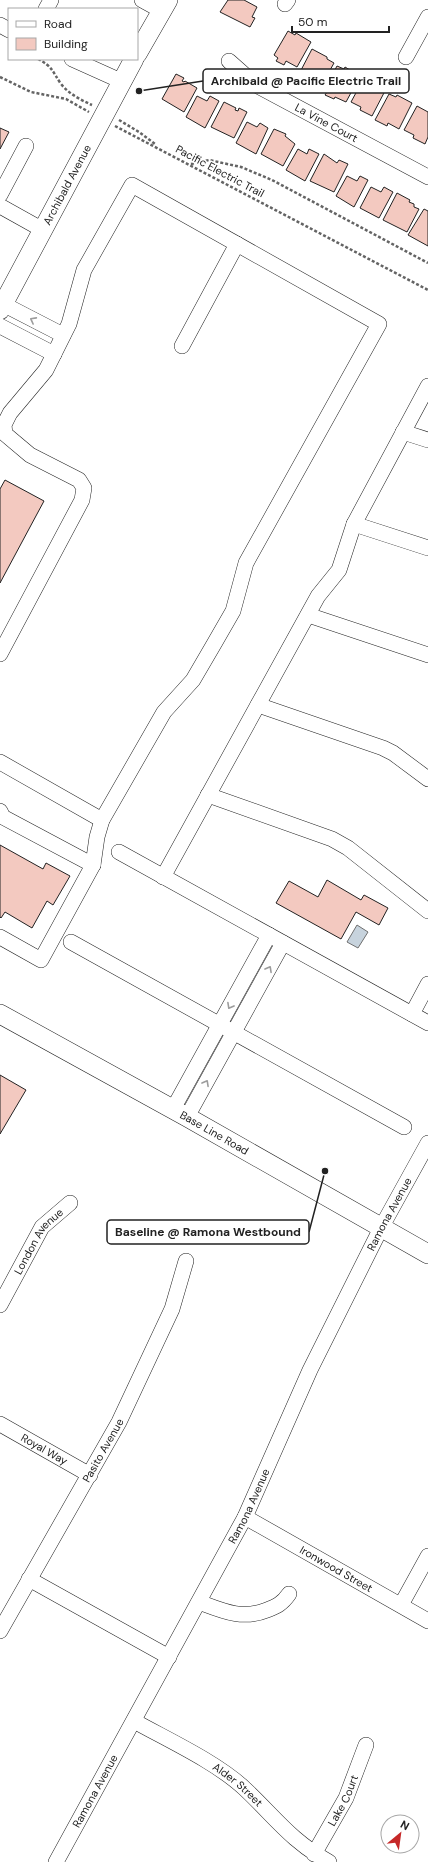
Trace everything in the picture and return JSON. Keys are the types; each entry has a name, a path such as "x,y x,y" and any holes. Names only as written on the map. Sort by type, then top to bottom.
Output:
{"main road":[{"path":"138,52 165,5"},
{"name":"Archibald Avenue","path":"2,307 101,118 133,60"},
{"name":"Base Line Road","path":"0,1014 180,1113 428,1254"}],"street":[{"path":"142,0 165,5"},
{"path":"406,57 428,17"},
{"path":"74,60 121,81"},
{"name":"La Vine Court","path":"229,61 256,85 428,177"},
{"path":"0,195 26,146"},
{"path":"0,654 82,500 84,488 79,480 30,455 5,434 4,426 10,413 46,370 69,324 84,270 132,185 379,324 246,563 233,611 193,680 164,712 102,820 97,837 93,865 41,960 0,938"},
{"path":"0,206 43,230"},
{"path":"182,346 237,244"},
{"path":"2,307 63,336"},
{"path":"0,326 54,354"},
{"path":"163,877 318,596 339,570 354,524 428,386"},
{"path":"403,432 428,440"},
{"path":"354,524 428,548"},
{"path":"308,615 428,655"},
{"path":"258,705 383,748 393,753 428,779"},
{"path":"0,762 102,820"},
{"path":"208,795 320,833 332,839 348,848 428,911"},
{"path":"0,811 3,817 93,865"},
{"path":"119,852 428,1023"},
{"path":"180,1113 220,1024 269,935"},
{"path":"72,942 404,1127"},
{"path":"180,1113 234,1032 283,943"},
{"path":"412,1014 428,984"},
{"name":"Ramona Avenue","path":"56,1862 245,1517 310,1370 381,1228 428,1143"},
{"name":"London Avenue","path":"0,1305 42,1227 70,1203"},
{"name":"Pasito Avenue","path":"0,1631 119,1422 172,1308 186,1261"},
{"name":"Royal Way","path":"0,1424 90,1475"},
{"name":"Ironwood Street","path":"245,1517 428,1620"},
{"path":"401,1605 428,1556"},
{"path":"29,1579 169,1657"},
{"path":"199,1602 239,1614 255,1615 280,1605 289,1594"},
{"name":"Alder Street","path":"134,1721 218,1769 244,1788 294,1838 314,1854 329,1862"},
{"name":"Lake Court","path":"314,1854 346,1798 366,1745"}],"path":[{"name":"Pacific Electric Trail","path":"0,77 31,92 66,99 428,290"},
{"path":"190,165 209,160 241,167 272,180 428,263"}],"shaded area":[{"path":"357,925 368,932 358,948 347,942"}],"building":[{"path":"228,0 244,0 257,7 252,17 255,18 250,27 220,12"},
{"path":"288,31 295,35 296,33 311,42 297,67 286,61 284,65 276,61 278,58 274,55"},
{"path":"312,49 327,57 327,59 334,63 320,88 308,82 309,79 299,74"},
{"path":"337,66 344,69 345,67 360,76 346,102 335,97 334,99 325,95 327,92 324,90"},
{"path":"176,74 184,78 182,81 185,81 197,88 184,112 162,99"},
{"path":"364,78 386,89 372,116 360,110 361,107 351,102"},
{"path":"389,94 396,97 397,95 412,103 399,129 388,123 387,126 375,120"},
{"path":"197,96 207,101 210,96 219,101 205,128 186,117"},
{"path":"224,102 236,108 235,110 238,111 239,108 247,112 234,138 211,127"},
{"path":"417,106 428,112 428,137 425,144 413,138 414,135 404,130"},
{"path":"247,122 257,127 260,123 268,128 256,154 236,143"},
{"path":"0,128 9,132 0,149"},
{"path":"274,129 286,134 285,136 295,144 283,166 261,154"},
{"path":"298,149 307,154 309,149 319,154 305,181 286,170"},
{"path":"324,154 337,163 339,160 348,164 334,192 310,181"},
{"path":"347,176 357,181 360,176 368,180 354,207 336,196"},
{"path":"371,187 381,192 384,187 393,192 379,218 360,208"},
{"path":"397,193 410,200 409,202 414,204 414,207 419,209 407,232 383,220"},
{"path":"424,209 428,211 428,246 408,235"},
{"path":"5,480 44,501 0,583 0,489"},
{"path":"0,845 43,869 46,863 70,876 53,905 47,901 32,928 5,912 1,918 0,917"},
{"path":"327,880 361,900 364,895 388,908 379,925 356,912 341,939 276,903 289,881 318,897"},
{"path":"0,1075 26,1090 0,1134"}],"place":[{"name":"Archibald @ Pacific Electric Trail","path":"139,91"},
{"name":"Baseline @ Ramona Westbound","path":"325,1171"}]}
